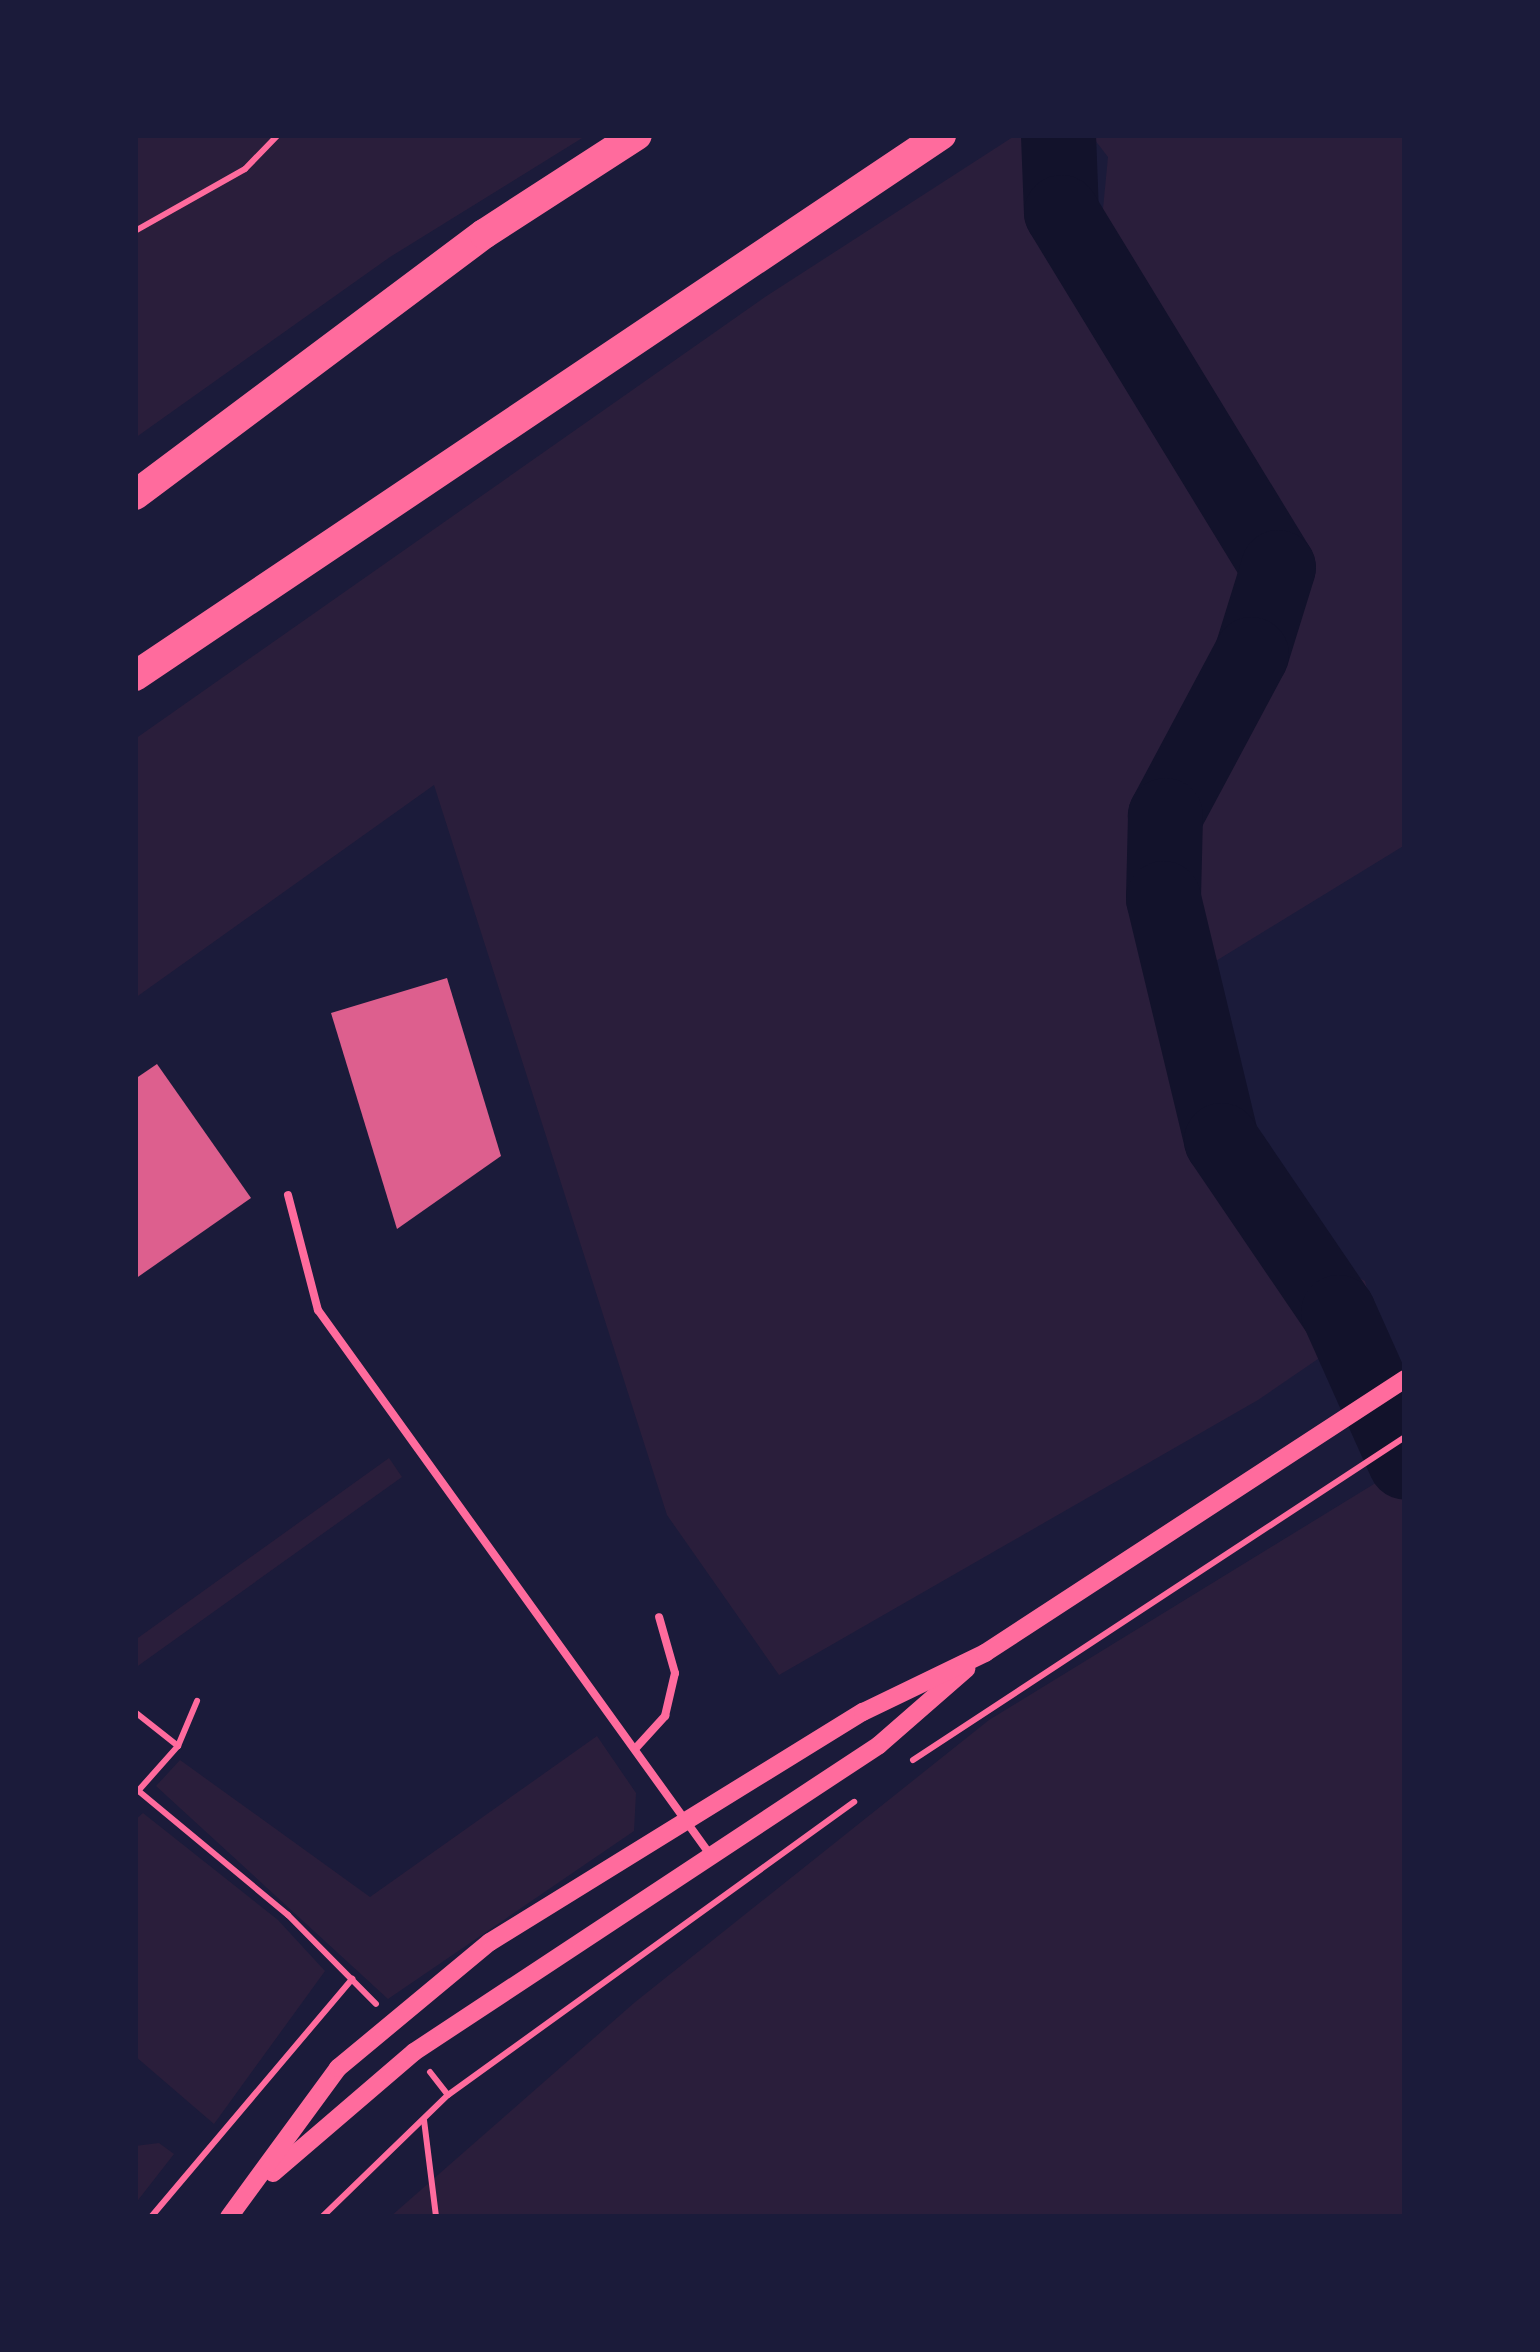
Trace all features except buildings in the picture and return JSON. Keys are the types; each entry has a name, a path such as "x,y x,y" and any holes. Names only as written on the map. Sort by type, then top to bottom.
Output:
{"highway":[{"path":"135,495 484,234 637,135"},
{"path":"135,676 941,135"}],"street":[{"path":"228,2217 253,2189 338,2068 390,2020 490,1942 684,1818 984,1652 1405,1379"},
{"path":"253,2189 414,2052 714,1859 879,1745 984,1652"}],"lane":[{"path":"288,1195 318,1310 714,1859"},
{"path":"635,1749 664,1716 675,1673 660,1617"}],"path":[{"path":"135,231 245,169 278,135"},
{"path":"900,1769 1405,1437"},
{"path":"197,1701 178,1746 136,1791 352,1978 390,2020"},
{"path":"135,1712 178,1746"},
{"path":"322,2217 448,2095 868,1792"},
{"path":"151,2217 352,1978"},
{"path":"414,2052 448,2095"},
{"path":"424,2118 436,2217"}],"shaded area":[{"path":"135,135 587,135 390,257 135,438"},
{"path":"1016,135 1038,135 1049,153 1048,213 1126,362 1157,342 1102,219 1108,157 1091,135 1405,135 1405,845 1211,964 1253,1131 1341,1268 1365,1281 1375,1320 1258,1400 779,1675 667,1515 434,785 135,998 135,739 765,297"},
{"path":"389,1458 402,1477 135,1668 135,1640"},
{"path":"1405,1465 1405,2217 390,2217 634,2003 989,1720"},
{"path":"597,1736 636,1793 634,1831 388,1999 156,1786 180,1760 370,1897"},
{"path":"143,1813 278,1920 325,1971 214,2124 135,2056 135,1820"},
{"path":"159,2143 174,2154 135,2204 135,2146"}],"waterway":[{"path":"1058,135 1061,212 1278,567 1251,654 1165,815 1163,898 1221,1140 1338,1312 1405,1462"}]}
